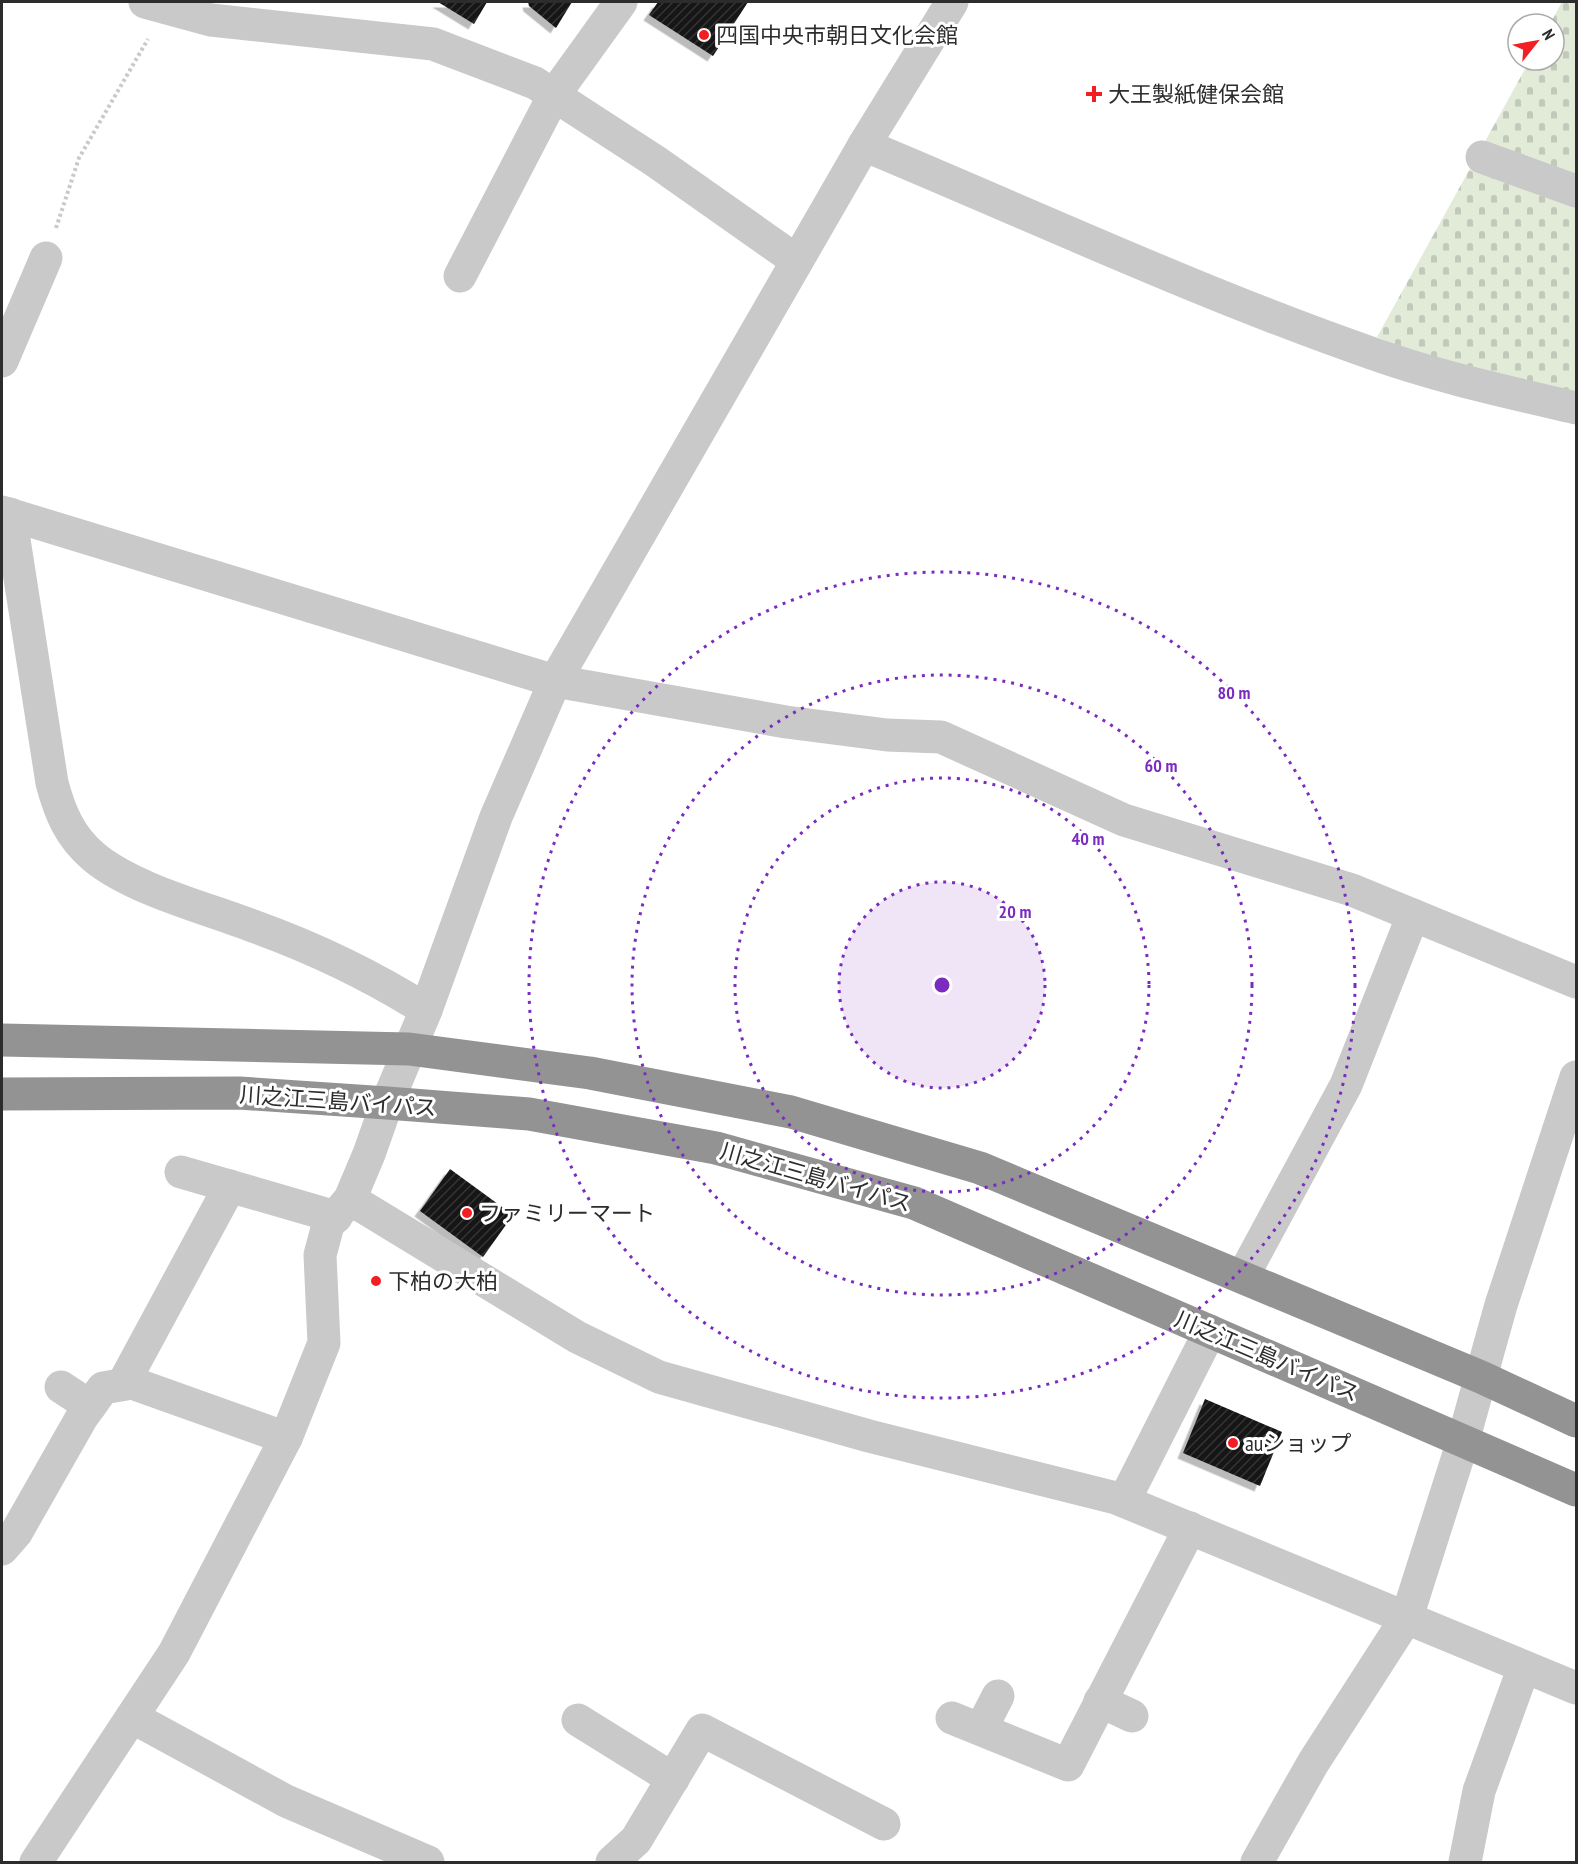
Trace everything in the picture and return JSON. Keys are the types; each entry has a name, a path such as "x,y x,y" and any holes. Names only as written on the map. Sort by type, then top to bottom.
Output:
{"highway":[{"path":"2,1040 409,1049 590,1073 791,1112 980,1168 1481,1377 1576,1421"},
{"name":"川之江三島バイパス","path":"2,1094 239,1093 387,1103 529,1114 716,1148 914,1203 1576,1490"}],"street":[{"path":"460,276 554,95 621,2"},
{"path":"36,1863 174,1653 286,1438 324,1344 320,1255 328,1225 343,1208 426,1010 496,817 555,681 864,145 952,2"},
{"path":"155,4 211,20 433,45 535,83 655,161 797,261"},
{"path":"864,145 1216,293 1371,354 1469,383 1576,408"},
{"path":"1482,157 1576,191"},
{"path":"2,361 46,258"},
{"path":"426,1010 384,983 308,946 115,873 75,838 60,812 52,783 6,513 555,681 797,723 887,735 941,737 1124,820 1352,890 1576,982"},
{"path":"1243,1276 1346,1085 1413,915"},
{"path":"1257,1863 1313,1763 1407,1617 1463,1441 1501,1305 1575,1084"},
{"path":"181,1172 230,1186 343,1208 577,1337 659,1377 869,1436 1124,1501 1576,1688"},
{"path":"123,1384 230,1186"},
{"path":"1124,1501 1210,1331"},
{"path":"2,1549 16,1533 90,1406 103,1388 132,1383 286,1438"},
{"path":"61,1387 90,1406"},
{"path":"998,1696 967,1724 1068,1765 1190,1527"},
{"path":"1465,1863 1479,1791 1524,1667"},
{"path":"1101,1701 1132,1716"},
{"path":"132,1717 286,1801 428,1863"},
{"path":"578,1720 673,1779"},
{"path":"612,1863 636,1840 702,1730 884,1824"}],"path":[{"path":"46,258 79,158 155,4"}],"green space":[{"path":"1562,2 1576,2 1576,394 1437,362 1377,337 1523,72 1566,72 1566,12 1557,12"}],"building":[{"path":"438,2 487,2 474,24"},
{"path":"528,2 572,2 556,28 529,6"},
{"name":"四国中央市朝日文化会館","path":"658,2 748,2 713,56 649,15"},
{"name":"ファミリーマート","path":"450,1169 513,1215 483,1257 420,1211"},
{"name":"auショップ","path":"1205,1399 1282,1432 1260,1486 1183,1453"}],"place":[{"name":"四国中央市朝日文化会館","path":"704,35"},
{"name":"大王製紙健保会館","path":"1094,94"},
{"name":"ファミリーマート","path":"467,1213"},
{"name":"下柏の大柏","path":"376,1281"},
{"name":"auショップ","path":"1233,1443"}]}
